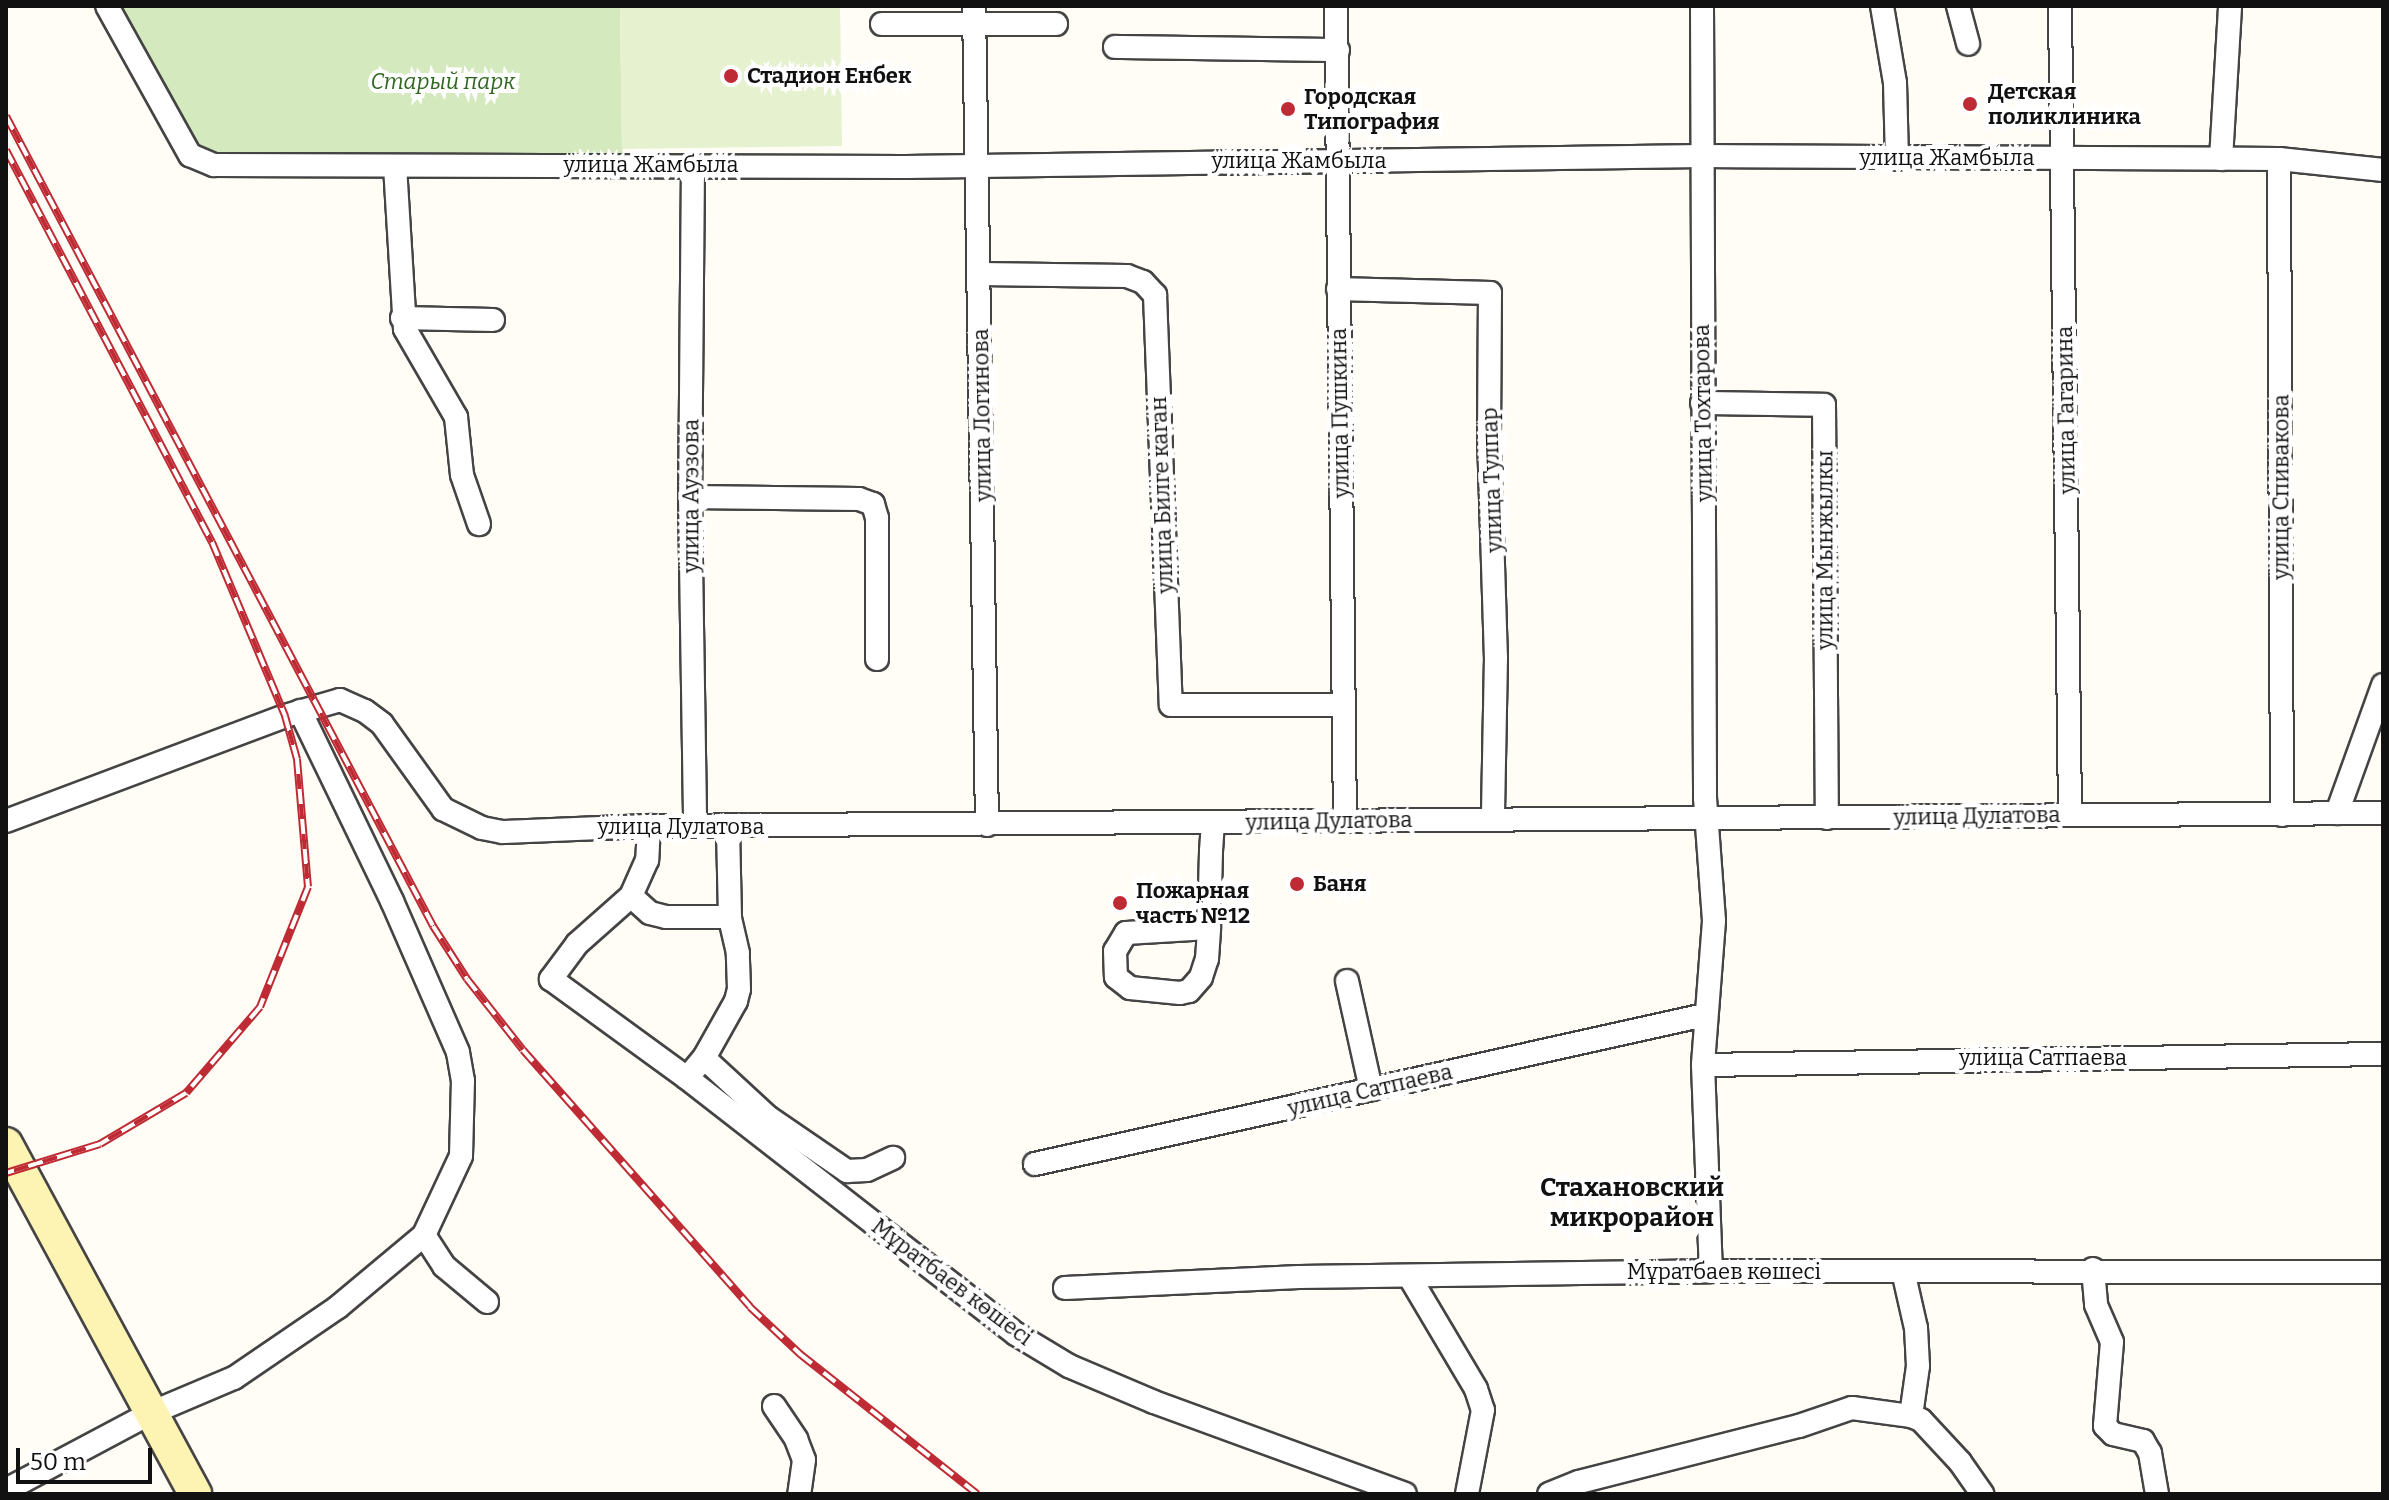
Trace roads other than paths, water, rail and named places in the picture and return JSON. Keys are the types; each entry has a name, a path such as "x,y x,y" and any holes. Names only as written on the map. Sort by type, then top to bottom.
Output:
{"street":[{"name":"улица Жамбыла","path":"107,6 190,155 214,165 906,167 978,163 1703,156 2279,159 2383,170"},
{"name":"улица Пушкина","path":"1336,6 1345,819"},
{"name":"улица Тохтарова","path":"1702,6 1700,144 1703,156 1702,403 1707,820 1714,921 1705,1015"},
{"path":"1882,6 1895,83 1897,159"},
{"path":"1958,6 1968,44"},
{"name":"улица Гагарина","path":"2060,6 2070,815"},
{"path":"2221,159 2230,6"},
{"path":"882,24 974,15 1056,24"},
{"name":"улица Логинова","path":"974,15 987,825"},
{"path":"1115,47 1338,50"},
{"name":"улица Спивакова","path":"2279,159 2282,815"},
{"name":"улица Ауэзова","path":"693,165 690,497 695,826"},
{"path":"395,166 402,318 418,355 456,417 462,475 479,524"},
{"name":"улица Билге каган","path":"980,274 1127,276 1143,282 1155,295 1171,705 1344,705"},
{"name":"улица Тулпар","path":"1338,289 1490,293 1489,437 1496,657 1493,819"},
{"path":"402,318 493,320"},
{"name":"улица Мынжылкы","path":"1702,403 1824,405 1827,818"},
{"path":"690,497 859,499 873,504 877,518 877,659"},
{"path":"2337,813 2383,685"},
{"name":"улица Дулатова","path":"300,711 331,701 353,704 382,724 434,800 461,820 503,832 649,826 2383,813"},
{"path":"6,821 300,711 392,901 458,1052 463,1081 461,1156 424,1235 338,1307 234,1378 151,1413 6,1490"},
{"path":"1209,928 1126,933 1115,951 1116,977 1130,988 1189,991 1201,977 1209,928 1213,824"},
{"path":"649,826 647,860 631,896 650,913 666,917 730,917"},
{"path":"687,1078 704,1058 736,1001 739,989 738,953 730,917 728,827"},
{"name":"Мұратбаев көшесі","path":"631,896 577,944 551,979 687,1078 1016,1334 1069,1366 1154,1402 1405,1494"},
{"path":"1347,981 1371,1089"},
{"path":"1705,1015 1703,1065 1711,1271"},
{"name":"улица Сатпаева","path":"1035,1164 1705,1015"},
{"name":"улица Сатпаева","path":"1703,1065 2383,1054"},
{"path":"704,1058 768,1117 847,1171 867,1170 893,1158"},
{"path":"6,1144 195,1494"},
{"path":"424,1235 444,1266 487,1302"},
{"path":"2093,1269 2096,1305 2112,1342 2105,1426 2108,1432 2136,1437 2147,1447 2157,1494"},
{"name":"Мұратбаев көшесі","path":"1065,1288 1299,1277 1711,1271 2093,1269 2383,1272"},
{"path":"1903,1271 1917,1341 1918,1366 1911,1416"},
{"path":"1409,1276 1476,1389 1483,1410 1467,1494"},
{"path":"774,1406 796,1439 804,1460 799,1494"},
{"path":"1549,1494 1579,1482 1730,1445 1852,1408 1911,1416 1928,1426 1960,1462 1982,1494"}],"railway":[{"path":"6,116 433,926 467,979 523,1050 750,1307 800,1354 977,1494"},
{"path":"6,150 212,542 285,716 297,759 308,887 260,1007 186,1093 100,1144 6,1173"}],"place":[{"name":"Стадион Енбек","path":"731,76"},
{"name":"Детская поликлиника","path":"1970,104"},
{"name":"Городская Типография","path":"1288,109"},
{"name":"Баня","path":"1297,884"},
{"name":"Пожарная часть №12","path":"1120,903"}],"district":[{"name":"Стахановский микрорайон","path":"1632,1203"}],"park label":[{"name":"Старый парк","path":"443,82"}]}
